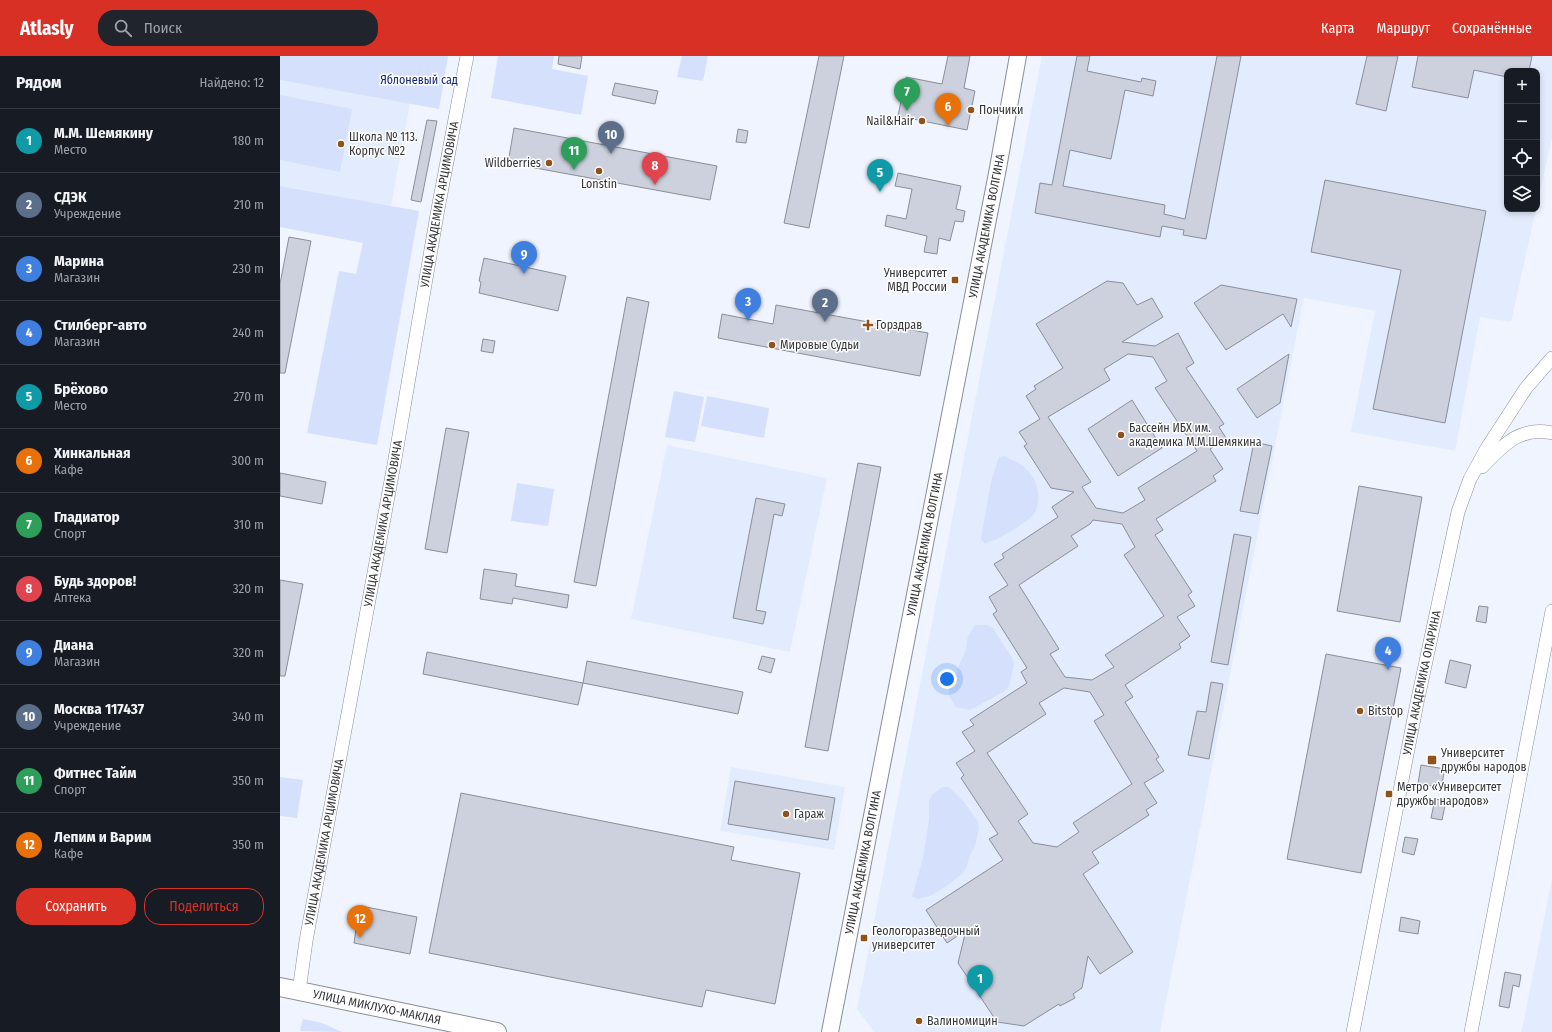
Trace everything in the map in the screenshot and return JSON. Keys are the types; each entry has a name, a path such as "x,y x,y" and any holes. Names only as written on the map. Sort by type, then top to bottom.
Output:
{"main road":[{"name":"УЛИЦА МИКЛУХО-МАКЛАЯ","path":"280,987 497,1032"}],"street":[{"name":"УЛИЦА АКАДЕМИКА АРЦИМОВИЧА","path":"299,991 306,941 395,459 439,204 467,56"},
{"name":"УЛИЦА АКАДЕМИКА ВОЛГИНА","path":"830,1032 998,168 1018,56"},
{"name":"УЛИЦА АКАДЕМИКА ОПАРИНА","path":"1353,1032 1418,696 1458,512 1470,479 1487,448 1526,388 1552,358"},
{"path":"1470,479 1510,440 1524,433 1542,431 1552,433"},
{"path":"1471,1032 1552,611"}],"shaded area":[{"path":"1042,56 1552,56 1552,138 1540,192 1540,68 1504,68 1504,212 1535,212 1511,322 1480,317 1455,451 1351,432 1375,311 1304,298 1160,1032 874,1032 857,1009"},
{"name":"Школа № 113. Корпус №2","path":"280,80 410,103 391,206 280,186"},
{"path":"667,445 827,478 790,652 631,619"},
{"path":"731,767 845,787 834,850 720,831"},
{"path":"1552,879 1552,1032 1521,1032 1524,1020"}],"green space":[{"name":"Яблоневый сад","path":"280,56 448,56 439,109 280,80"},
{"path":"498,56 554,56 552,69 588,76 581,115 491,98"},
{"path":"682,56 708,56 703,81 677,77"},
{"path":"280,95 352,109 340,172 280,160"},
{"path":"280,186 419,211 377,445 307,433 339,271 356,274 363,243 280,227"},
{"path":"674,391 704,397 695,442 665,437"},
{"path":"707,396 769,408 764,438 701,426"},
{"path":"1005,456 1021,465 1034,479 1038,491 1038,504 1036,510 1028,520 996,539 984,543 981,539 991,482 999,457"},
{"path":"517,483 554,489 548,526 511,521"},
{"path":"975,625 987,625 993,628 1012,658 1014,664 1008,688 969,710 956,707 949,696 949,690 966,649 968,636"},
{"path":"280,777 303,780 297,818 280,816"},
{"path":"942,787 949,787 963,801 978,821 979,828 975,846 963,873 948,885 930,896 918,899 912,897 923,858 929,820 929,801 932,795"},
{"path":"303,1019 322,1023 342,1032 300,1031"}],"building":[{"path":"559,56 582,56 580,69 558,64"},
{"path":"819,56 844,56 809,228 784,223"},
{"path":"948,56 970,56 964,88 975,91 967,130 898,116 906,77 942,84"},
{"path":"1077,56 1090,56 1087,71 1141,82 1142,78 1156,81 1153,96 1125,90 1111,159 1070,150 1063,186 1165,205 1164,214 1185,219 1217,56 1241,56 1206,239 1183,235 1184,230 1162,226 1160,237 1035,213 1040,183 1052,185"},
{"path":"1367,56 1398,56 1386,111 1356,104"},
{"path":"1418,56 1532,56 1530,68 1504,68 1504,76 1474,70 1468,98 1412,87"},
{"path":"615,83 658,91 655,104 612,95"},
{"path":"427,120 437,121 421,202 411,200"},
{"path":"514,128 717,166 710,200 508,163"},
{"path":"738,129 748,131 746,143 736,142"},
{"path":"898,173 961,186 956,209 965,211 963,222 955,221 950,241 939,238 937,254 924,252 927,236 885,226 887,215 906,219 912,189 895,186"},
{"path":"1325,180 1486,211 1445,423 1373,409 1401,270 1311,252"},
{"path":"289,237 311,241 285,373 280,373 280,284"},
{"path":"484,258 566,276 558,311 479,293 481,282 479,281"},
{"path":"1107,281 1123,283 1137,305 1152,298 1163,317 1122,342 1155,346 1178,333 1194,363 1186,368 1224,424 1219,427 1226,438 1210,449 1223,469 1213,476 1216,481 1156,519 1163,530 1155,535 1192,592 1188,595 1195,606 1177,617 1190,636 1179,644 1181,648 1125,685 1133,697 1125,702 1159,757 1156,759 1164,771 1144,783 1157,803 1146,810 1149,815 1092,852 1099,863 1083,874 1133,952 1100,974 1088,956 1082,988 1073,994 1075,998 1060,1006 1059,1004 1024,1026 997,1022 958,963 966,930 947,943 926,910 1003,860 989,839 998,834 961,778 964,775 956,763 975,751 962,732 974,725 970,720 1027,683 1021,672 1027,668 993,614 997,611 989,597 1008,585 994,564 1004,558 1002,554 1058,517 1052,507 1074,492 1051,488 1024,446 1027,444 1019,432 1040,419 1026,396 1036,389 1034,386 1063,368 1036,324","holes":["1128,354 1153,357 1167,381 1155,388 1197,451 1138,488 1145,500 1123,513 1096,508 1082,487 1091,482 1048,417 1110,380 1104,369","1093,520 1122,524 1135,547 1124,555 1164,616 1105,655 1114,667 1092,680 1065,677 1050,654 1059,649 1019,585 1078,546 1071,536 1090,524","1064,688 1090,692 1104,715 1094,721 1132,784 1073,823 1079,832 1057,847 1033,843 1018,821 1028,814 987,753 1046,714 1039,703"]},
{"path":"1221,285 1297,299 1291,327 1283,314 1226,350 1194,303"},
{"path":"627,297 649,302 596,586 574,582"},
{"path":"776,305 928,333 920,376 718,338 722,314 773,324"},
{"path":"483,339 495,341 493,353 481,351"},
{"path":"1289,354 1280,403 1257,418 1237,389"},
{"path":"1132,400 1162,448 1118,476 1088,429"},
{"path":"446,428 469,432 447,553 425,549"},
{"path":"1254,442 1272,446 1258,514 1240,511"},
{"path":"858,463 881,467 828,751 805,747"},
{"path":"280,473 326,482 322,504 280,496"},
{"path":"1359,486 1422,497 1400,622 1337,611"},
{"path":"756,498 785,504 782,516 774,514 756,610 766,612 763,624 733,618"},
{"path":"1234,534 1251,537 1228,665 1211,662"},
{"path":"484,569 517,574 515,586 569,595 567,608 513,598 512,604 480,599"},
{"path":"280,580 303,584 285,676 280,676"},
{"path":"1479,606 1488,607 1486,623 1476,621"},
{"path":"427,652 583,683 578,705 423,674"},
{"path":"1326,654 1401,668 1361,873 1287,859"},
{"path":"762,656 775,659 771,673 758,669"},
{"path":"1450,660 1471,665 1466,688 1445,683"},
{"path":"587,661 743,692 738,714 583,683"},
{"path":"1211,682 1223,684 1209,759 1188,755 1197,711 1206,712"},
{"path":"1421,765 1445,769 1441,787 1418,784"},
{"path":"735,781 835,798 828,840 728,824"},
{"path":"461,793 734,847 731,860 800,873 775,1004 706,990 702,1007 429,953"},
{"path":"1435,799 1446,801 1442,820 1431,818"},
{"path":"1405,837 1418,839 1414,855 1402,852"},
{"path":"361,906 417,917 410,954 354,943 356,929 355,917"},
{"path":"1401,917 1420,921 1418,934 1399,931"},
{"path":"1505,972 1521,975 1519,987 1513,985 1509,1008 1499,1006"}],"place":[{"name":"Пончики","path":"971,110"},
{"name":"Гладиатор","path":"907,111"},
{"name":"Nail&Hair","path":"922,121"},
{"name":"Хинкальная","path":"948,126"},
{"name":"Школа № 113. Корпус №2","path":"341,144"},
{"name":"Москва 117437","path":"611,154"},
{"name":"Wildberries","path":"549,163"},
{"name":"Фитнес Тайм","path":"574,170"},
{"name":"Lonstin","path":"599,171"},
{"name":"Будь здоров!","path":"655,185"},
{"name":"Брёхово","path":"880,192"},
{"name":"Диана","path":"524,274"},
{"name":"Университет МВД России","path":"955,280"},
{"name":"Марина","path":"748,321"},
{"name":"СДЭК","path":"825,322"},
{"name":"Горздрав","path":"868,325"},
{"name":"Мировые Судьи","path":"772,345"},
{"name":"Бассейн ИБХ им. академика М.М.Шемякина","path":"1121,435"},
{"name":"Стилберг-авто","path":"1388,670"},
{"name":"Bitstop","path":"1360,711"},
{"name":"Университет дружбы народов","path":"1432,760"},
{"name":"Метро «Университет дружбы народов»","path":"1389,794"},
{"name":"Гараж","path":"786,814"},
{"name":"Лепим и Варим","path":"360,938"},
{"name":"Геологоразведочный университет","path":"864,938"},
{"name":"М.М. Шемякину","path":"980,998"},
{"name":"Валиномицин","path":"919,1021"}]}
